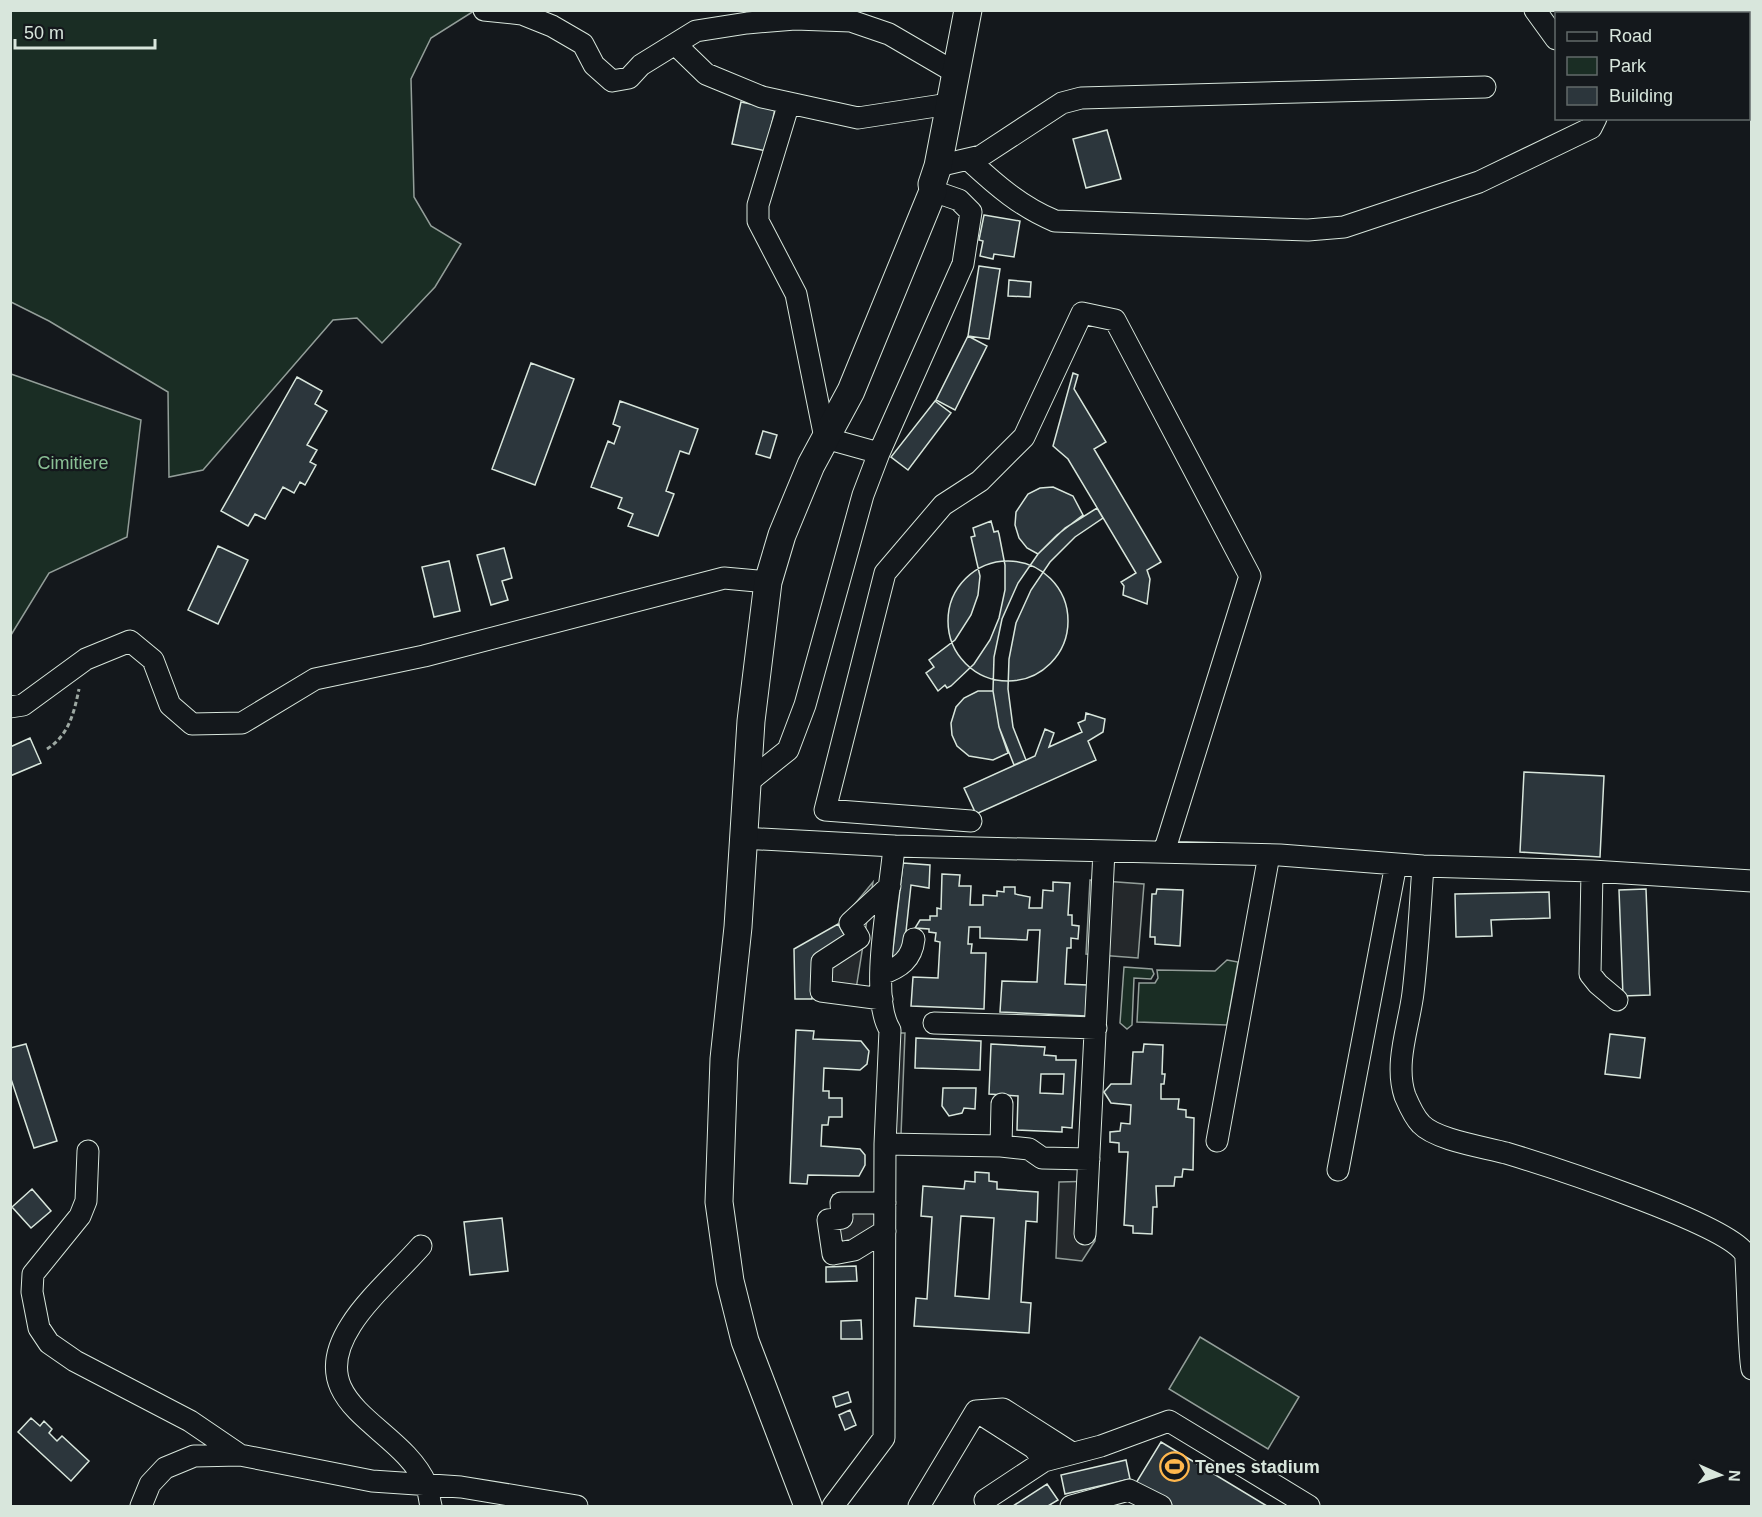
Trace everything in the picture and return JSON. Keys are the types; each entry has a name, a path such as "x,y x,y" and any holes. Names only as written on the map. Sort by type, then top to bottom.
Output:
{"main road":[{"path":"808,1506 745,1341 730,1281 719,1202 724,1059 738,927 742,838 759,639 768,582 794,499 867,355 936,179 968,10"}],"street":[{"path":"484,10 522,14 552,26 583,44 594,65 612,81 629,78 641,65 696,31 747,23 855,16 956,73"},
{"path":"1534,10 1555,36"},
{"path":"675,44 706,74 762,97 789,103 858,118 949,104"},
{"path":"748,782 788,750 805,705 863,495 879,453 963,264 971,212 936,179 994,148 1007,137 1062,103 1081,98 1485,87"},
{"path":"789,103 758,205 758,221 796,294 825,438 879,453"},
{"path":"970,160 1004,192 1033,212 1055,221 1308,230 1344,226 1479,182 1591,128 1595,120"},
{"path":"971,821 825,810 885,573 943,506 980,481 1024,437 1082,313 1115,320 1250,576 1164,852"},
{"path":"10,707 23,705 86,659 130,641 153,660 170,705 192,724 242,723 315,679 424,656 724,578 768,582"},
{"path":"742,838 894,846 1269,855 1423,866 1592,871 1752,881"},
{"path":"833,1506 884,1438 885,1203 890,1144 890,1030 883,1019 882,974 884,925 894,846"},
{"path":"1085,1234 1104,851"},
{"path":"1217,1141 1269,855"},
{"path":"1338,1170 1396,864"},
{"path":"1423,866 1413,992 1401,1065 1405,1095 1421,1124 1440,1135 1508,1154 1635,1198 1728,1237 1745,1254 1752,1369"},
{"path":"1592,871 1590,974 1617,1000"},
{"path":"882,999 821,991 822,962 859,939 850,922 890,886"},
{"path":"882,974 893,970 907,960 913,952 914,939"},
{"path":"934,1023 1096,1028"},
{"path":"1001,1146 1002,1104"},
{"path":"890,1144 1001,1146 1029,1149 1042,1158 1089,1159"},
{"path":"88,1151 86,1201 80,1216 33,1274 32,1292 39,1328 49,1343 75,1361 190,1421 240,1455"},
{"path":"885,1203 841,1203 842,1218 828,1220 833,1254 854,1250 885,1230"},
{"path":"421,1246 351,1324 341,1344 337,1368 340,1389 350,1405 400,1449 426,1485 431,1506"},
{"path":"976,1411 1003,1409 1072,1453"},
{"path":"976,1411 1034,1448 1044,1461"},
{"path":"919,1506 976,1411"},
{"path":"985,1500 1044,1461 1101,1446 1169,1421 1309,1506"},
{"path":"141,1506 150,1484 165,1468 194,1456 240,1455 372,1481 461,1487 578,1506"},
{"path":"1071,1506 1129,1490 1161,1506"}],"path":[{"path":"47,749 58,742 73,717 86,659"}],"green space":[{"path":"11,11 474,11 431,38 411,79 414,197 431,226 461,244 435,287 382,343 357,318 333,320 203,470 169,477 168,392 49,321 11,302"},
{"name":"Cimitiere","path":"11,374 141,420 127,537 49,573 11,635"},
{"path":"1227,960 1238,962 1227,1025 1137,1022 1139,983 1155,983 1158,978 1157,970 1215,971"},
{"path":"1124,967 1152,969 1154,974 1151,979 1134,978 1132,1025 1127,1029 1120,1023"},
{"path":"1200,1337 1299,1397 1268,1449 1169,1389"}],"shaded area":[{"path":"1090,880 1144,884 1138,958 1086,954"},
{"path":"873,882 854,1002 814,999 814,959 849,938 839,923"},
{"path":"896,1033 905,1033 901,1135 892,1135"},
{"path":"1098,1181 1095,1241 1082,1261 1056,1258 1059,1182"},
{"path":"874,1194 875,1243 827,1260 820,1213 833,1212 833,1195 867,1197"}],"building":[{"path":"741,102 775,109 766,151 732,144"},
{"path":"1107,130 1121,179 1086,188 1073,139"},
{"path":"984,215 1020,221 1014,257 994,254 993,259 980,256 983,241 979,240"},
{"path":"979,266 1000,269 989,339 968,336"},
{"path":"1009,280 1031,282 1030,297 1008,296"},
{"path":"968,336 987,346 955,410 936,400"},
{"path":"531,363 574,379 535,485 492,469"},
{"path":"1073,373 1078,375 1074,389 1106,442 1094,449 1161,562 1147,570 1150,579 1147,604 1123,595 1124,586 1121,582 1136,573 1068,459 1053,446"},
{"path":"297,377 322,391 315,404 327,411 307,445 317,450 310,462 316,465 305,485 300,482 294,493 283,487 265,519 255,514 248,526 221,511"},
{"path":"620,401 698,429 689,454 680,451 666,491 674,494 658,536 628,526 633,514 618,508 622,498 591,487 608,441 614,444 620,427 613,424"},
{"path":"935,401 951,413 908,470 891,457"},
{"path":"763,431 777,435 770,458 756,454"},
{"path":"1053,487 1073,496 1083,515 1057,535 1038,554 1027,548 1019,538 1015,525 1016,512 1028,494 1040,488"},
{"path":"1097,508 1103,518 1075,537 1050,562 1031,590 1016,623 1009,659 1008,689 1013,727 1026,760 1014,765 999,727 993,691 994,657 1002,619 1018,583 1038,554 1065,528"},
{"path":"991,521 994,532 998,531 999,534 1005,565 1005,590 999,618 990,640 974,664 951,686 947,688 945,685 938,691 926,673 934,667 929,660 955,640 971,615 978,595 980,576 971,537 975,536 973,528"},
{"path":"218,546 248,560 218,624 188,610"},
{"path":"504,548 512,578 502,581 508,600 491,605 477,555"},
{"path":"449,561 460,611 434,617 422,567"},
{"path":"1008,561 1031,566 1050,579 1063,598 1068,621 1063,644 1050,663 1031,676 1008,681 985,676 966,663 953,644 948,621 953,598 966,579 985,566"},
{"path":"978,691 993,691 999,727 1008,753 993,760 969,756 957,746 952,735 951,723 956,707 964,698"},
{"path":"1086,713 1105,719 1103,732 1088,741 1096,760 976,814 964,788 1035,756 1045,729 1054,733 1049,747 1082,732 1078,723 1085,720"},
{"path":"30,738 41,763 10,776 10,747"},
{"path":"1524,772 1604,776 1600,857 1520,852"},
{"path":"903,863 930,865 929,888 911,885 904,950 892,958"},
{"path":"942,874 960,875 959,886 971,886 970,905 983,905 983,895 997,896 997,891 1004,892 1004,887 1015,887 1015,894 1030,897 1029,908 1042,908 1043,890 1053,891 1053,882 1070,883 1068,915 1072,915 1072,925 1079,926 1078,939 1071,938 1071,948 1067,948 1065,984 1087,985 1086,1016 1000,1012 1002,981 1037,982 1040,930 1028,930 1027,940 980,938 980,927 969,927 968,944 972,944 971,953 986,953 984,1009 911,1006 913,977 938,978 940,942 935,941 936,933 929,932 929,929 915,928 920,920 930,920 930,916 937,916 937,908 941,909"},
{"path":"1157,889 1183,890 1180,946 1155,944 1155,937 1150,937 1152,894 1156,894"},
{"path":"1646,889 1650,995 1623,996 1619,890"},
{"path":"1549,892 1550,918 1491,920 1492,936 1456,937 1455,894"},
{"path":"838,924 846,938 812,958 812,999 795,999 794,949"},
{"path":"796,1030 814,1031 813,1039 861,1041 869,1051 867,1064 860,1070 824,1068 823,1091 829,1091 829,1098 842,1098 842,1117 829,1117 828,1125 822,1125 821,1146 860,1149 865,1155 865,1165 859,1176 808,1175 807,1184 790,1183"},
{"path":"1610,1034 1645,1038 1640,1078 1605,1074"},
{"path":"916,1038 981,1041 980,1070 915,1068"},
{"path":"26,1044 57,1141 34,1148 10,1076 10,1048"},
{"path":"991,1044 1045,1047 1044,1055 1056,1056 1056,1060 1076,1060 1072,1128 1062,1127 1062,1132 1017,1130 1018,1096 989,1094"},
{"path":"1144,1044 1163,1045 1162,1074 1165,1074 1164,1084 1161,1084 1161,1099 1179,1099 1178,1109 1186,1110 1186,1117 1194,1118 1193,1170 1183,1169 1182,1177 1175,1177 1174,1186 1156,1186 1157,1207 1153,1207 1152,1234 1133,1233 1133,1226 1124,1225 1128,1152 1119,1152 1119,1143 1110,1142 1110,1132 1120,1131 1121,1123 1130,1124 1131,1105 1111,1103 1104,1092 1111,1084 1131,1084 1133,1052 1143,1052"},
{"path":"1041,1074 1064,1074 1063,1094 1040,1093"},
{"path":"943,1088 976,1088 975,1109 964,1108 962,1113 949,1116 942,1106"},
{"path":"975,1172 989,1173 989,1181 997,1182 997,1189 1038,1192 1037,1222 1026,1221 1021,1302 1031,1303 1029,1333 914,1326 916,1298 927,1299 932,1217 921,1216 923,1186 964,1189 965,1181 975,1182","holes":["961,1216 994,1218 989,1299 955,1296"]},
{"path":"32,1189 51,1211 31,1228 12,1207"},
{"path":"502,1218 508,1271 470,1275 464,1222"},
{"path":"856,1266 857,1281 826,1282 826,1267"},
{"path":"861,1320 862,1339 841,1339 841,1321"},
{"path":"848,1392 851,1402 836,1407 833,1397"},
{"path":"850,1410 856,1425 845,1430 839,1415"},
{"path":"31,1418 40,1426 44,1421 52,1429 49,1433 57,1441 62,1436 89,1461 71,1481 18,1432"},
{"path":"1161,1442 1267,1506 1173,1506 1136,1483"},
{"path":"1126,1460 1130,1479 1065,1494 1061,1475"},
{"path":"1047,1484 1058,1500 1048,1506 1013,1506"}],"place":[{"name":"Tenes stadium","path":"1174,1467"}]}
